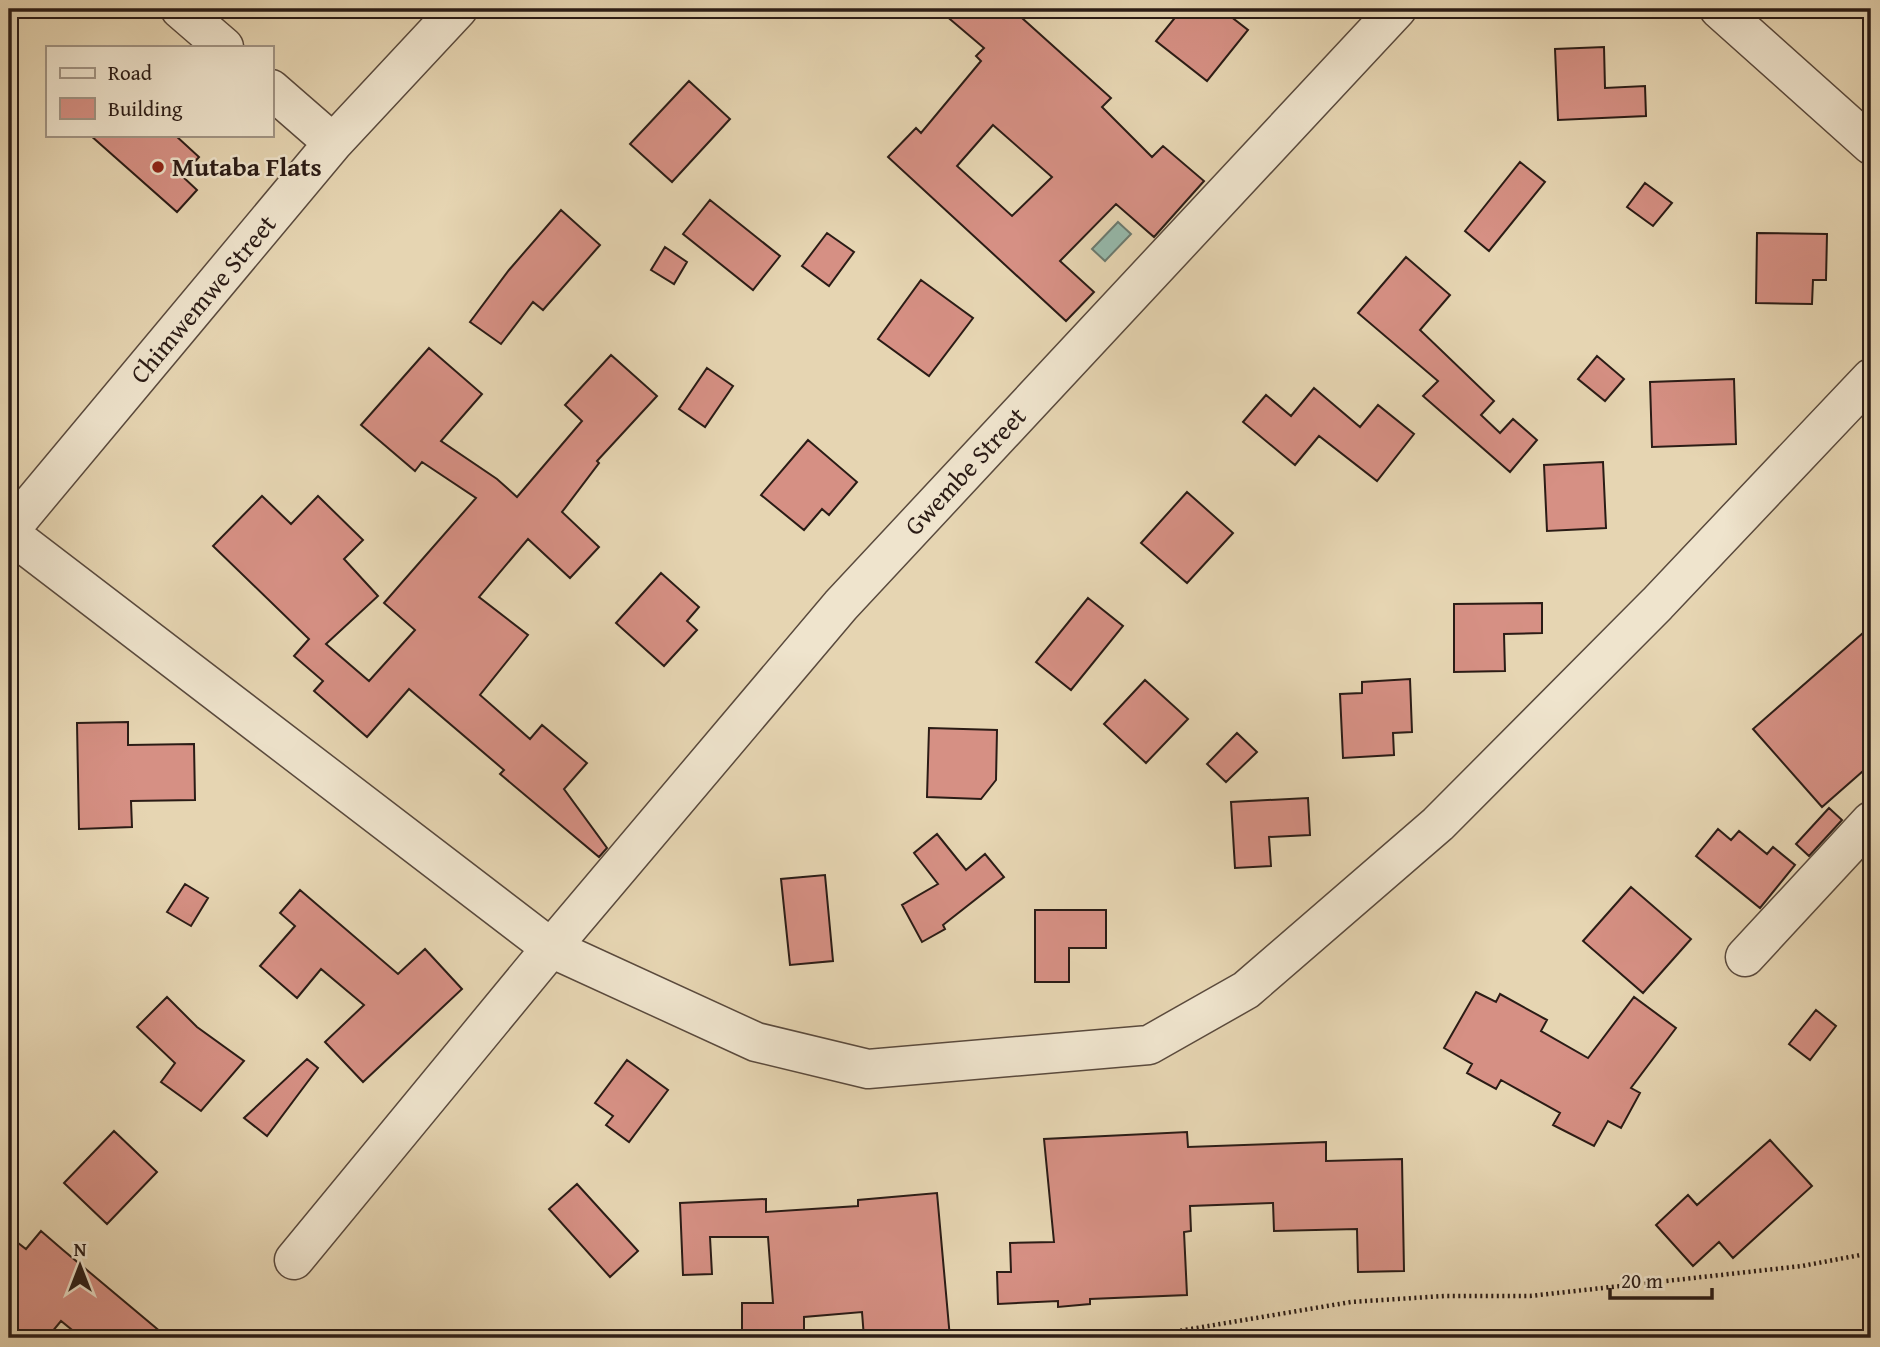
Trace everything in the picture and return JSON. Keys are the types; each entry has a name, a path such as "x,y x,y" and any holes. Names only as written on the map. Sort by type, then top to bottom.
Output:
{"street":[{"path":"180,9 223,46"},
{"name":"Chimwemwe Street","path":"9,532 332,144 458,9"},
{"name":"Gwembe Street","path":"294,1260 551,948 841,605 1397,9"},
{"path":"1719,9 1871,145"},
{"path":"273,91 332,144"},
{"path":"9,532 551,948 755,1042 868,1069 1149,1045 1246,990 1438,824 1657,604 1871,378"},
{"path":"1745,957 1871,821"}],"path":[{"path":"1137,1338 1351,1301 1444,1296 1530,1296 1802,1266 1871,1253"}],"shaded area":[{"path":"1118,222 1131,234 1105,261 1092,249"}],"building":[{"path":"938,9 1012,9 1111,98 1102,107 1152,157 1163,146 1204,181 1154,237 1116,204 1060,261 1094,292 1066,321 888,157 916,128 921,133 981,61 976,56 984,48","holes":["993,125 1052,177 1012,216 957,166"]},
{"path":"1182,9 1221,9 1248,30 1207,81 1156,41"},
{"path":"1604,47 1605,88 1645,86 1646,116 1558,120 1555,49"},
{"path":"689,81 730,119 672,182 630,144"},
{"name":"Mutaba Flats","path":"91,136 176,136 199,157 182,176 197,190 177,212"},
{"path":"1520,162 1545,182 1489,251 1465,231"},
{"path":"1645,183 1672,203 1653,226 1627,207"},
{"path":"710,200 780,256 753,290 683,234"},
{"path":"561,210 600,245 543,310 533,302 501,344 470,322 509,270"},
{"path":"827,233 854,252 829,286 802,266"},
{"path":"1757,233 1827,234 1826,280 1813,280 1812,304 1756,303"},
{"path":"665,247 687,262 674,284 651,270"},
{"path":"1406,257 1450,295 1420,330 1494,401 1481,415 1500,433 1513,419 1537,440 1510,472 1423,396 1438,381 1358,313"},
{"path":"921,280 973,318 929,376 878,339"},
{"path":"429,348 482,394 441,441 497,479 517,497 582,421 565,405 611,355 657,396 597,461 599,463 562,512 599,547 570,578 528,539 479,597 528,635 480,695 530,739 542,725 587,763 564,789 607,848 599,857 500,774 504,770 409,689 367,737 314,691 323,681 294,656 309,639 213,546 262,496 291,524 318,496 363,540 344,559 378,596 326,644 369,681 415,630 384,603 476,498 422,462 415,471 361,425"},
{"path":"1597,356 1624,379 1605,401 1578,379"},
{"path":"707,368 733,386 705,427 679,409"},
{"path":"1734,379 1736,444 1652,447 1650,382"},
{"path":"1314,388 1360,427 1378,405 1414,434 1377,481 1319,436 1295,465 1243,422 1266,395 1291,416"},
{"path":"808,440 857,482 829,515 822,509 804,530 761,495"},
{"path":"1603,462 1606,528 1547,531 1544,465"},
{"path":"1187,492 1233,533 1187,583 1141,543"},
{"path":"661,573 699,607 687,621 697,630 664,666 616,623"},
{"path":"1088,598 1123,626 1071,690 1036,662"},
{"path":"1542,603 1542,633 1504,634 1505,671 1454,672 1454,604"},
{"path":"1871,626 1871,764 1822,807 1753,729"},
{"path":"1410,679 1412,732 1393,733 1394,755 1343,758 1340,694 1362,693 1362,682"},
{"path":"1145,680 1188,719 1146,763 1104,724"},
{"path":"128,722 128,745 194,744 195,800 131,801 132,827 79,829 77,723"},
{"path":"929,728 997,730 996,780 981,799 927,797"},
{"path":"1237,733 1257,752 1226,782 1207,764"},
{"path":"1308,798 1310,835 1269,837 1271,866 1235,868 1231,802"},
{"path":"1829,808 1842,820 1809,856 1796,844"},
{"path":"1718,829 1731,840 1739,831 1767,854 1773,847 1795,865 1760,908 1696,856"},
{"path":"937,834 966,870 985,854 1004,877 943,925 945,929 922,942 902,905 938,884 914,853"},
{"path":"825,875 833,961 790,965 781,879"},
{"path":"185,884 208,898 191,926 167,912"},
{"path":"1631,887 1691,939 1643,993 1583,941"},
{"path":"300,890 398,974 425,949 462,989 363,1082 325,1042 364,1005 321,969 297,998 260,966 295,926 280,913"},
{"path":"1035,910 1106,910 1106,948 1069,948 1069,982 1035,982"},
{"path":"1476,992 1496,1002 1500,994 1547,1020 1541,1031 1588,1058 1634,997 1676,1028 1631,1088 1640,1093 1621,1128 1608,1121 1594,1146 1553,1125 1560,1113 1501,1080 1496,1089 1467,1073 1472,1064 1444,1048"},
{"path":"167,997 197,1027 244,1061 201,1111 161,1082 175,1063 137,1027"},
{"path":"1816,1010 1836,1026 1810,1060 1789,1044"},
{"path":"307,1059 318,1068 267,1136 244,1118"},
{"path":"627,1060 668,1090 629,1142 606,1125 613,1116 595,1103"},
{"path":"114,1131 157,1172 107,1224 64,1183"},
{"path":"1187,1132 1188,1147 1326,1142 1326,1161 1402,1159 1404,1271 1358,1272 1357,1229 1274,1231 1273,1203 1190,1206 1191,1231 1184,1232 1187,1295 1090,1299 1090,1304 1058,1307 1058,1301 998,1304 997,1272 1011,1272 1010,1243 1054,1242 1044,1139"},
{"path":"1770,1140 1812,1186 1733,1258 1719,1242 1693,1266 1656,1225 1688,1195 1697,1205"},
{"path":"577,1184 638,1251 610,1277 549,1209"},
{"path":"937,1193 950,1338 864,1338 862,1312 804,1317 804,1338 742,1338 742,1303 773,1303 768,1237 710,1237 712,1274 683,1275 680,1203 766,1199 766,1212 858,1206 858,1200"},
{"path":"41,1231 168,1338 82,1338 61,1321 47,1338 9,1338 9,1236 26,1249"}],"place":[{"name":"Mutaba Flats","path":"158,167"}]}
